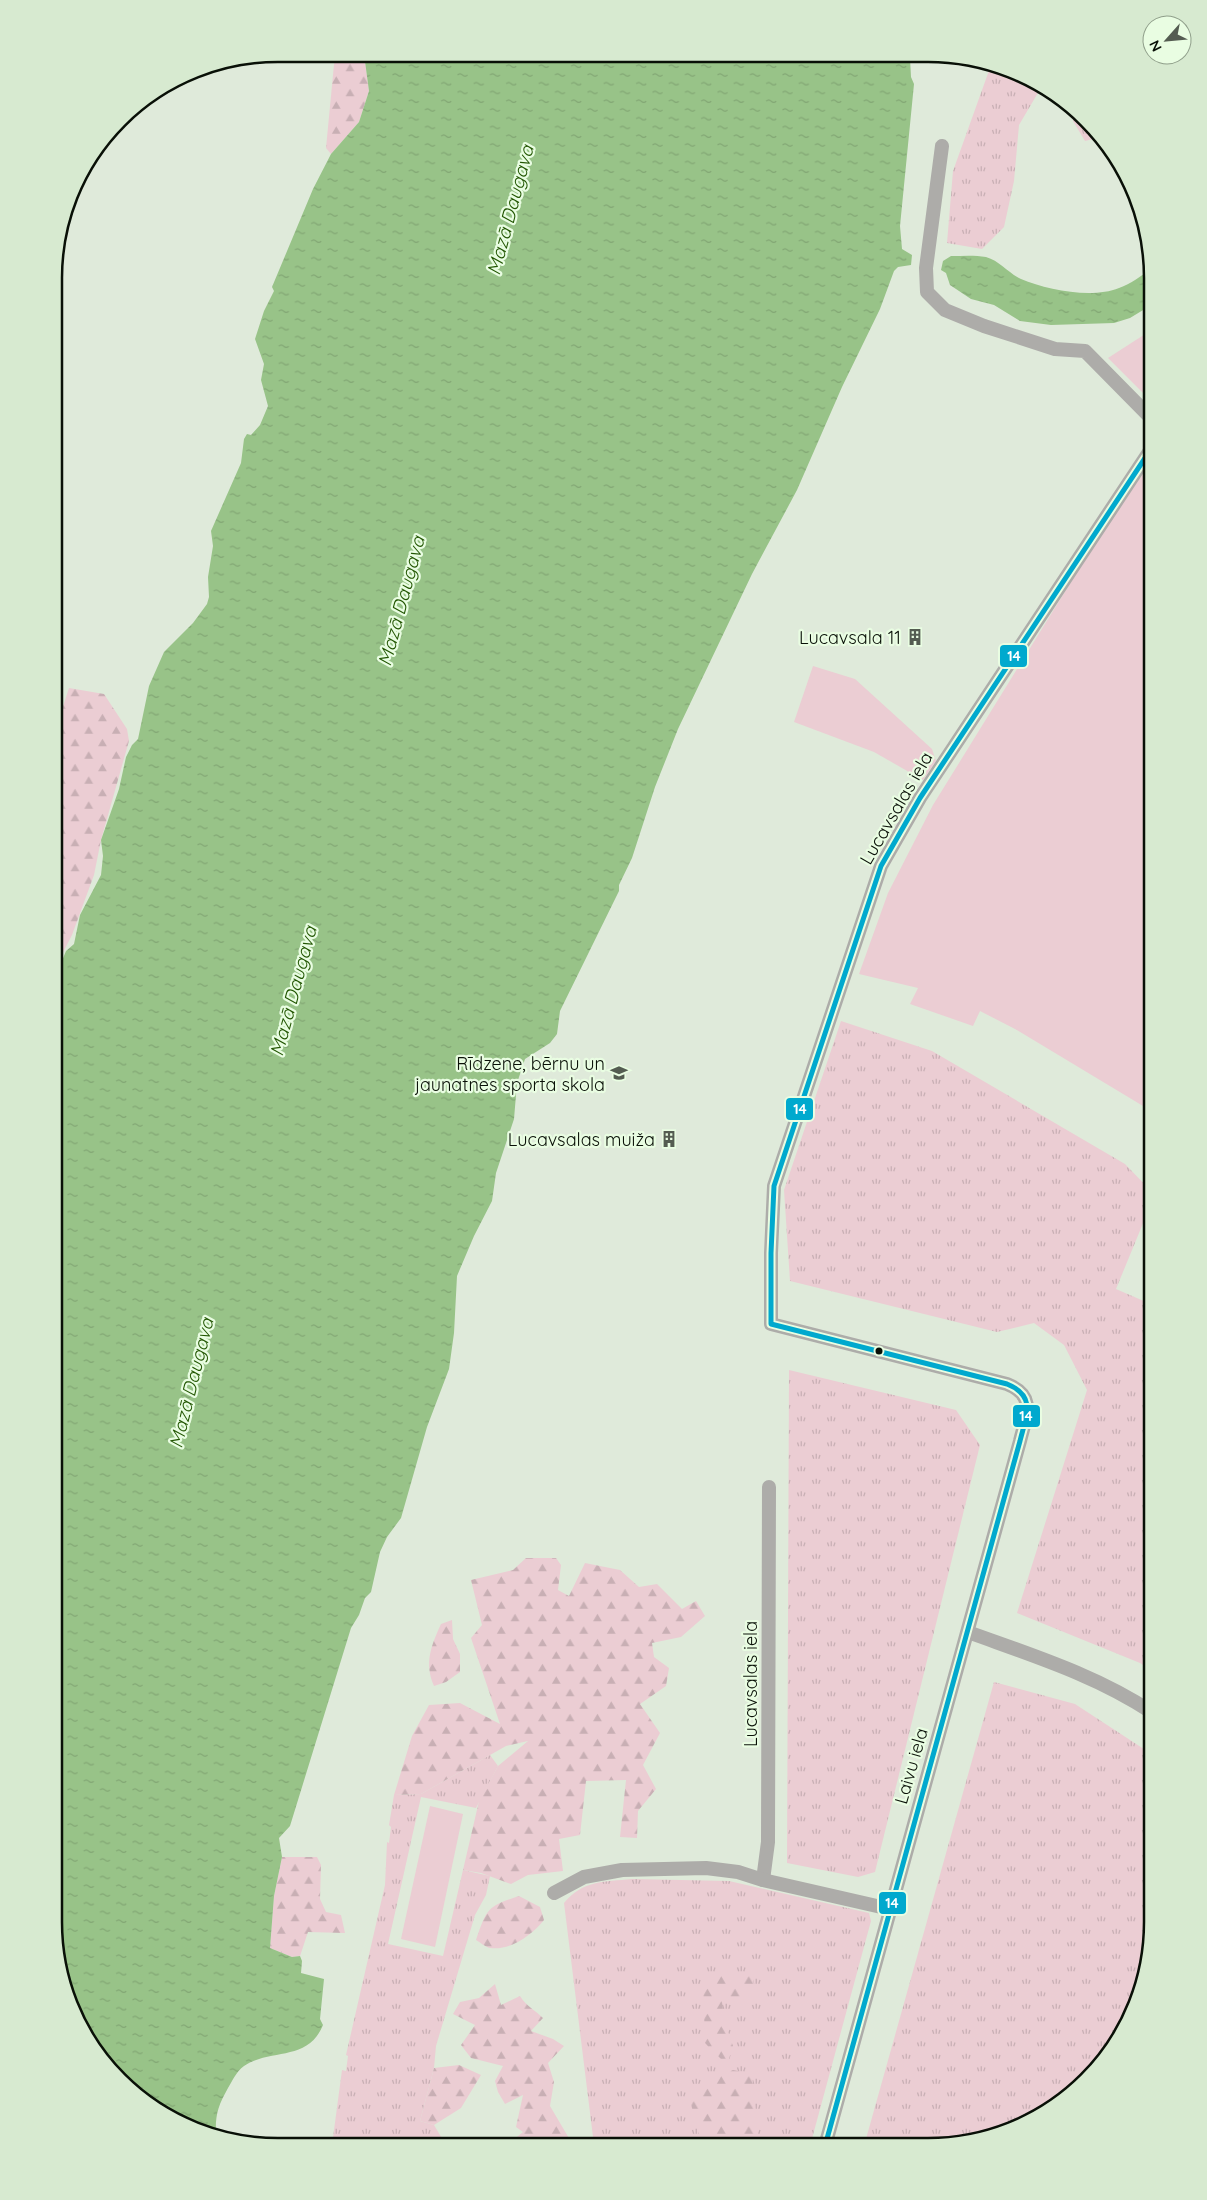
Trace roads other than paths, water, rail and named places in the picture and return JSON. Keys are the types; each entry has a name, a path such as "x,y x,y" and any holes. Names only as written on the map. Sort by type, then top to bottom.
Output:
{"street":[{"path":"942,146 926,268 927,292 945,310 984,326 1055,349 1085,351 1144,411"},
{"name":"Lucavsalas iela","path":"1025,1396 1020,1389 1007,1384 771,1324 771,1253 774,1186 880,866 920,798 1144,460"},
{"name":"Laivu iela","path":"827,2138 1026,1416 1025,1396"},
{"name":"Lucavsalas iela","path":"763,1880 768,1842 769,1487"},
{"path":"968,1632 1071,1669 1126,1695 1144,1707"},
{"path":"554,1893 584,1877 622,1870 706,1868 738,1872 763,1880 890,1909"}],"water":[{"name":"Mazā Daugava","path":"365,62 910,62 911,77 914,84 900,226 902,249 912,255 911,265 898,267 894,271 880,309 842,387 797,490 752,574 678,729 655,787 632,858 619,885 619,891 560,1011 557,1034 550,1043 525,1059 517,1083 514,1119 496,1173 492,1201 474,1236 457,1276 454,1333 449,1369 427,1427 401,1518 387,1537 380,1552 371,1592 365,1598 359,1615 351,1628 290,1826 279,1838 282,1857 274,1896 270,1948 292,1957 300,1956 302,1961 301,1973 324,1979 320,2019 323,2025 316,2037 299,2049 266,2057 241,2068 233,2079 220,2106 216,2128 171,2109 136,2084 116,2064 91,2029 79,2004 70,1977 64,1949 62,1921 62,961 66,951 74,944 80,915 101,875 103,856 101,840 119,789 126,757 132,745 138,739 149,686 164,652 193,623 207,604 209,597 208,577 213,546 211,531 241,463 244,439 247,434 251,435 260,425 268,406 261,380 264,364 255,339 264,311 274,291 272,287 313,189 331,154 359,122 369,91"},
{"path":"951,256 986,257 996,261 1021,279 1056,290 1083,293 1096,293 1119,288 1144,274 1144,309 1130,318 1114,323 1051,325 1020,321 994,305 971,299 950,285 946,273 941,270 943,261"}],"place":[{"name":"Lucavsala 11","path":"915,637"},
{"name":"Rīdzene, bērnu un jaunatnes sporta skola","path":"619,1073"},
{"name":"Lucavsalas muiža","path":"669,1139"}]}
